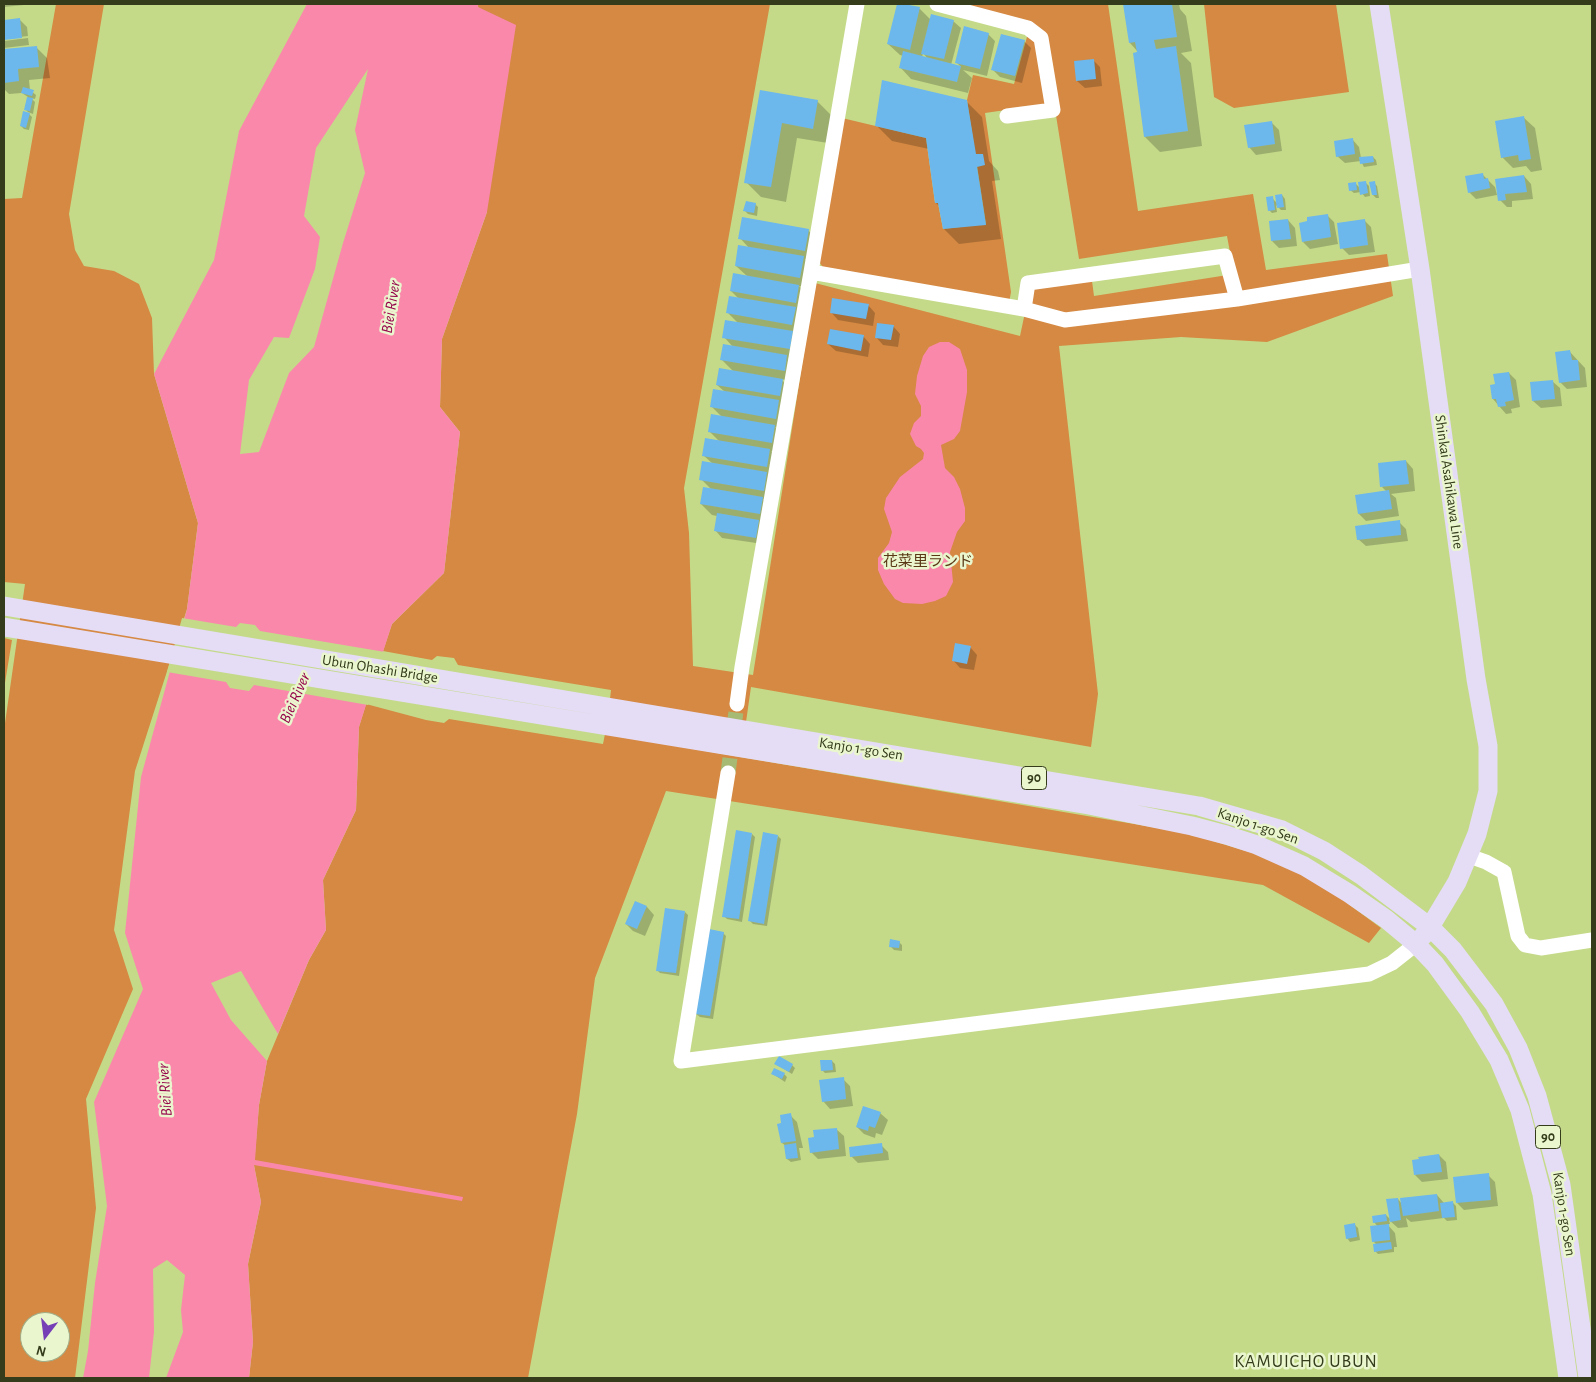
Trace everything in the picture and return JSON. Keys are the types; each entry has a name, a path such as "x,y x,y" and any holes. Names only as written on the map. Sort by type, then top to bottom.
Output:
{"main road":[{"name":"Shinkai Asahikawa Line","path":"1379,4 1420,268 1476,679 1488,746 1488,791 1477,834 1457,882 1430,927 1416,944"},
{"name":"Ubun Ohashi Bridge","path":"4,606 608,716"},
{"name":"Ubun Ohashi Bridge","path":"4,627 608,716"},
{"name":"Kanjo 1-go Sen","path":"608,716 1199,806 1282,830 1324,850 1430,927 1453,950 1494,1004 1518,1048 1537,1096 1561,1185 1588,1378"},
{"name":"Kanjo 1-go Sen","path":"608,716 1089,805 1192,826 1257,845 1304,866 1357,899 1386,919 1416,944 1435,964 1470,1012 1499,1060 1520,1110 1542,1194 1568,1378"}],"street":[{"path":"737,704 856,4"},
{"path":"937,4 1028,28 1041,38 1053,110 1007,116"},
{"path":"1024,309 1028,282 1225,256 1237,299"},
{"path":"811,272 1024,309 1065,320 1237,299 1420,268"},
{"path":"728,773 681,1061 1369,974 1392,963 1416,944"},
{"path":"1469,856 1486,862 1504,872 1518,936 1525,945 1541,948 1592,940"}],"green space":[{"path":"56,4 104,4 69,214 75,250 84,266 114,271 139,284 152,318 154,374 198,523 187,609 135,771 114,930 133,989 86,1099 96,1208 75,1378 4,1378 4,730 25,584 4,582 4,199 22,198"},
{"name":"花菜里ランド","path":"478,4 770,4 684,488 689,533 693,666 753,675 815,283 1020,336 1030,289 1092,281 1094,296 1234,274 1227,236 1079,259 1054,103 985,113 1011,292 1009,303 824,269 818,260 842,118 926,138 935,203 938,203 943,229 986,224 967,100 973,75 1014,84 1030,26 951,4 1108,4 1138,211 1253,194 1266,270 1387,254 1393,296 1267,342 1181,337 1059,346 1098,694 1091,747 751,687 746,722 610,699 611,690 458,665 454,658 437,656 432,660 383,651 392,624 444,573 460,432 440,407 442,339 487,212"},
{"path":"1204,4 1336,4 1349,92 1234,108 1214,97"},
{"path":"4,638 12,640 4,689"},
{"path":"366,704 426,720 444,723 449,719 603,744 605,734 1187,833 1259,855 1300,874 1332,892 1381,928 1369,943 1263,885 666,791 595,978 577,1114 528,1378 249,1378 253,1342 248,1264 261,1202 254,1165 259,1105 267,1061 309,960 326,930 323,880 356,810 359,727"}],"water":[{"name":"Biei River","path":"307,4 478,4 478,7 516,25 487,212 442,339 440,407 460,432 444,573 392,624 359,727 356,810 323,880 326,930 309,960 278,1034 241,971 211,983 231,1020 267,1061 259,1105 255,1160 463,1197 462,1201 254,1165 261,1202 248,1264 253,1342 249,1378 166,1378 183,1332 181,1310 185,1275 167,1260 153,1269 154,1332 149,1378 83,1378 107,1206 94,1102 143,989 125,933 141,777 187,609 198,523 154,374 214,260 239,131","holes":["368,69 355,130 365,173 314,347 289,373 259,452 240,454 249,380 274,337 289,338 315,269 320,237 304,216 316,148"]},
{"path":"940,342 949,342 960,349 967,370 967,392 960,431 954,439 941,445 945,468 954,477 960,489 965,508 965,521 957,532 950,552 953,582 946,596 922,604 903,603 895,599 884,584 878,570 878,558 889,543 892,532 884,509 886,498 900,477 923,459 924,453 916,446 910,434 914,423 921,416 921,406 915,394 917,376 923,356 929,347"}],"pier":[{"path":"182,618 236,627 240,623 255,625 260,631 385,652 368,705 254,685 249,691 230,688 226,682 167,672"}],"building":[{"path":"897,4 920,7 910,50 887,44"},
{"path":"1123,4 1172,4 1177,37 1154,40 1156,49 1176,46 1188,131 1144,137 1133,53 1137,52 1135,42 1129,43"},
{"path":"931,14 954,20 944,59 921,54"},
{"path":"20,18 22,38 4,40 4,20"},
{"path":"964,26 989,33 980,69 955,63"},
{"path":"1001,34 1025,40 1015,76 991,70"},
{"path":"37,46 39,67 18,69 19,81 4,83 4,49"},
{"path":"903,51 961,66 957,82 899,68"},
{"path":"1094,59 1096,79 1076,81 1074,61"},
{"path":"882,80 967,100 976,154 983,154 985,165 977,167 986,225 943,229 938,203 935,203 926,138 875,126"},
{"path":"23,87 34,90 32,96 21,93"},
{"path":"760,90 818,100 813,129 782,123 771,187 744,183"},
{"path":"27,97 33,98 30,111 24,110"},
{"path":"23,111 30,113 26,128 20,126"},
{"path":"1524,116 1531,159 1519,161 1518,155 1501,158 1495,121"},
{"path":"1272,121 1275,144 1248,148 1244,125"},
{"path":"1353,138 1355,154 1336,157 1334,141"},
{"path":"1373,156 1374,162 1360,164 1359,157"},
{"path":"1483,173 1484,179 1488,178 1490,188 1468,193 1465,176"},
{"path":"1524,175 1527,192 1505,194 1506,200 1498,201 1495,179"},
{"path":"1366,181 1368,193 1360,195 1358,182"},
{"path":"1375,181 1377,195 1372,195 1369,182"},
{"path":"1356,182 1357,190 1349,191 1348,183"},
{"path":"1282,194 1284,207 1277,208 1275,195"},
{"path":"1273,196 1275,210 1268,211 1266,197"},
{"path":"746,201 756,203 754,213 743,211"},
{"path":"1328,214 1331,237 1302,242 1299,223 1307,221 1307,217"},
{"path":"742,217 809,229 805,251 738,239"},
{"path":"1288,219 1291,239 1271,241 1269,221"},
{"path":"1365,219 1368,245 1340,249 1337,223"},
{"path":"738,245 804,256 800,278 735,266"},
{"path":"733,273 799,285 796,303 730,291"},
{"path":"729,296 796,307 792,325 726,313"},
{"path":"832,298 869,304 866,319 830,313"},
{"path":"725,320 793,331 790,349 722,338"},
{"path":"877,323 894,325 891,340 875,338"},
{"path":"830,329 864,335 861,351 827,344"},
{"path":"723,344 787,355 785,371 720,360"},
{"path":"1570,350 1572,360 1578,360 1580,380 1559,383 1555,352"},
{"path":"719,368 783,379 780,396 716,385"},
{"path":"1509,372 1514,400 1505,402 1506,406 1498,407 1496,399 1492,399 1490,385 1495,384 1493,374"},
{"path":"1553,380 1555,399 1532,401 1530,382"},
{"path":"713,389 779,400 776,419 710,407"},
{"path":"711,414 775,425 772,443 708,432"},
{"path":"705,438 770,449 767,467 702,456"},
{"path":"1406,460 1409,484 1380,487 1378,463"},
{"path":"702,461 767,472 764,491 699,480"},
{"path":"703,487 763,497 760,514 700,504"},
{"path":"1389,490 1392,509 1358,514 1355,495"},
{"path":"717,513 759,520 756,538 714,531"},
{"path":"1400,520 1401,535 1357,540 1355,526"},
{"path":"955,643 971,646 967,664 952,661"},
{"path":"736,830 752,833 739,919 722,917"},
{"path":"763,832 778,835 764,924 748,921"},
{"path":"635,901 647,906 637,929 625,924"},
{"path":"665,908 685,911 676,973 656,971"},
{"path":"709,929 724,932 710,1016 695,1014"},
{"path":"890,939 900,941 899,948 889,947"},
{"path":"779,1056 793,1064 789,1072 774,1064"},
{"path":"820,1060 832,1060 833,1070 821,1071"},
{"path":"774,1068 785,1073 782,1079 771,1074"},
{"path":"844,1077 846,1099 822,1102 819,1080"},
{"path":"863,1106 881,1112 875,1128 869,1126 868,1131 856,1127"},
{"path":"791,1113 796,1141 781,1143 777,1124 781,1123 780,1115"},
{"path":"837,1128 839,1149 810,1153 808,1138 814,1137 813,1130"},
{"path":"796,1143 798,1158 786,1159 784,1145"},
{"path":"882,1143 883,1153 850,1157 849,1147"},
{"path":"1439,1154 1442,1172 1414,1175 1412,1160 1419,1159 1418,1157"},
{"path":"1489,1173 1491,1200 1456,1203 1453,1177"},
{"path":"1437,1194 1439,1211 1403,1216 1400,1198"},
{"path":"1398,1198 1401,1220 1390,1222 1386,1199"},
{"path":"1453,1201 1455,1217 1442,1218 1440,1203"},
{"path":"1386,1214 1387,1221 1373,1223 1372,1216"},
{"path":"1355,1223 1357,1237 1346,1239 1344,1225"},
{"path":"1389,1224 1390,1240 1372,1242 1370,1226"},
{"path":"1391,1242 1392,1249 1374,1252 1373,1244"}],"tunnel":[{"path":"728,773 737,704"}],"district":[{"name":"KAMUICHO UBUN","path":"1306,1362"}]}
